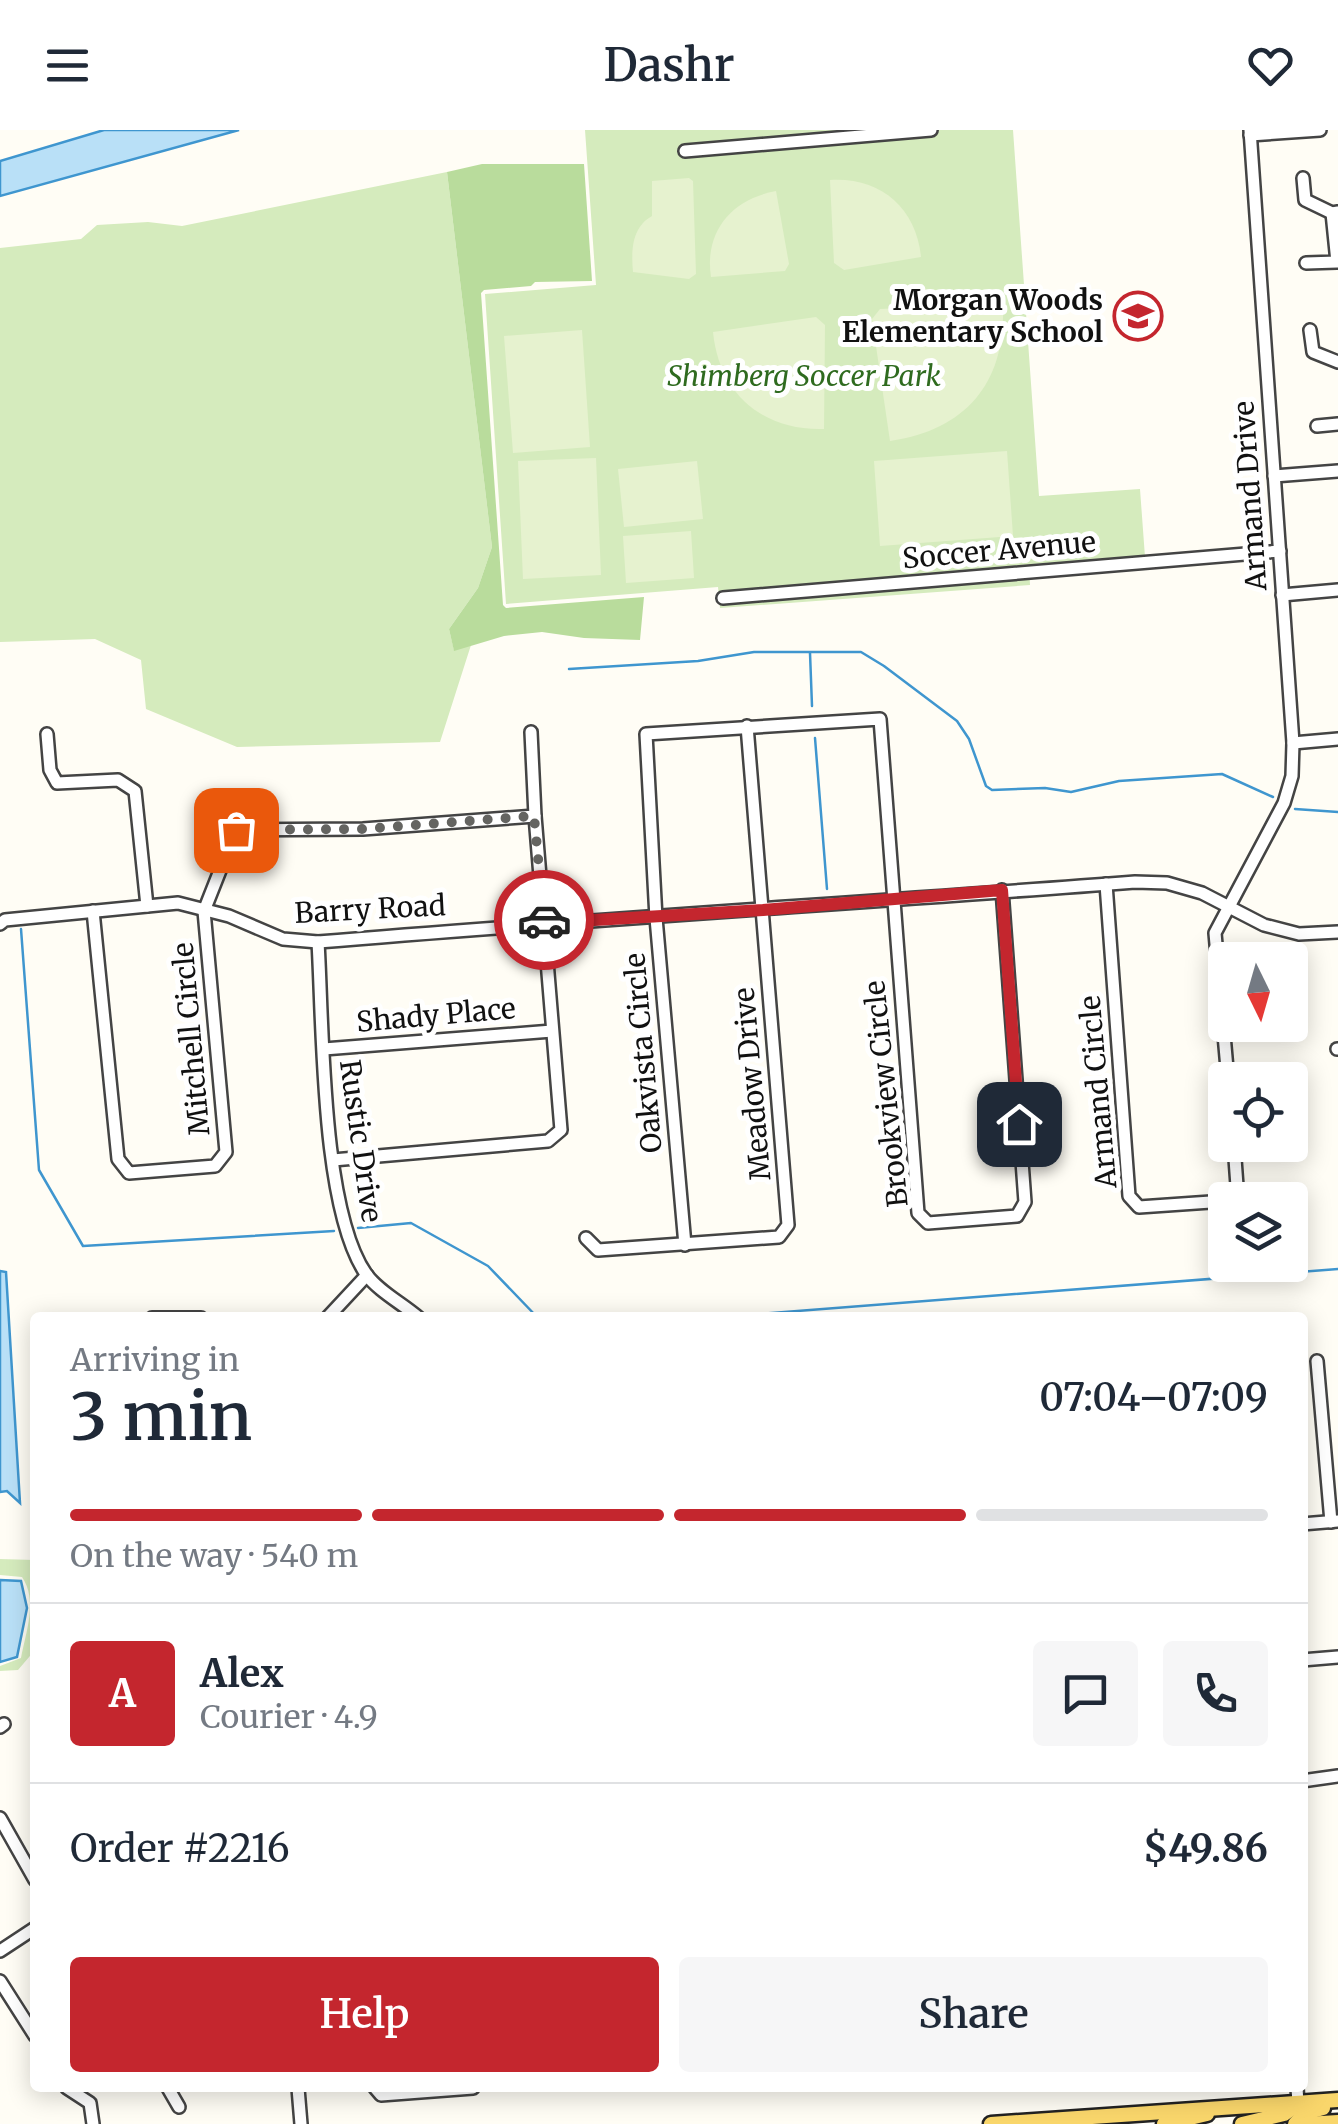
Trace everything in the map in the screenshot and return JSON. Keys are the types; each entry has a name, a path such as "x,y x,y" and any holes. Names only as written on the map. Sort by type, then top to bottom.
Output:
{"main road":[{"path":"1242,2124 1284,2114 1298,2095"},
{"path":"1138,2124 1221,2108 1281,2104 1298,2095 1338,2102"},
{"path":"1295,2124 1305,2112 1338,2102"},
{"path":"996,2124 1160,2118"},
{"path":"1307,2124 1338,2122"}],"street":[{"path":"685,151 931,130"},
{"name":"Armand Drive","path":"1231,908 1284,803 1292,776 1293,743 1250,133 1320,130"},
{"path":"1303,178 1305,200 1335,212 1337,262 1306,264"},
{"path":"1310,330 1313,352 1336,361"},
{"path":"1317,426 1338,424"},
{"path":"1274,476 1338,471"},
{"name":"Soccer Avenue","path":"722,598 1280,551"},
{"path":"1282,595 1338,590"},
{"name":"Oakvista Circle","path":"685,1244 656,918 646,734 880,719 893,900"},
{"name":"Meadow Drive","path":"586,1238 598,1250 779,1236 788,1225 747,726"},
{"path":"333,1160 548,1141 561,1130 534,816 531,732"},
{"path":"47,734 50,770 57,783 118,780 135,791 147,906"},
{"path":"1293,743 1338,739"},
{"path":"204,911 236,830 363,829 534,816"},
{"name":"Barry Road","path":"2,920 178,903 229,916 283,939 318,942 1002,890 1168,883 1202,893 1264,925 1299,934 1338,932"},
{"name":"Armand Circle","path":"1106,884 1128,1196 1139,1207 1208,1202"},
{"name":"Brookview Circle","path":"893,900 918,1213 928,1223 1017,1216 1025,1202 1002,890"},
{"path":"1226,1062 1215,933 1231,908"},
{"name":"Mitchell Circle","path":"93,911 118,1159 129,1172 215,1166 226,1152 204,911"},
{"name":"Rustic Drive","path":"318,942 333,1160 344,1228 367,1276 412,1312"},
{"name":"Shady Place","path":"324,1049 552,1031"},
{"path":"333,1312 367,1276"},
{"path":"1308,1523 1334,1521 1317,1361"},
{"path":"1308,1660 1338,1658"},
{"path":"1308,1779 1338,1776"},
{"path":"0,1818 30,1871"},
{"path":"0,1951 30,1931"},
{"path":"0,1981 30,2028"},
{"path":"72,2092 90,2103 93,2124"},
{"path":"170,2092 179,2107"},
{"path":"298,2092 300,2124"},
{"path":"378,2092 420,2092"},
{"path":"1280,2092 1281,2104"}],"green space":[{"name":"Shimberg Soccer Park","path":"585,130 1013,130 1039,496 1140,489 1145,557 1029,566 1030,585 720,608 718,587 506,604 485,294 596,285"},
{"path":"482,164 584,164 592,281 535,282 531,286 481,293 503,605 506,608 644,597 640,640 542,632 504,636 454,651 449,629 478,588 492,547 447,172"},
{"path":"447,172 492,547 478,588 449,629 454,650 471,645 440,742 237,747 146,709 141,660 95,639 0,642 0,248 81,239 97,225 148,222 182,226"},
{"path":"830,180 865,184 892,199 912,223 921,257 844,270 834,263"},
{"path":"652,181 693,181 696,274 689,279 633,272 634,240 640,226 652,216"},
{"path":"776,191 789,264 785,271 711,277 712,245 724,220 746,201"},
{"path":"1003,308 997,359 988,381 959,414 940,426 890,441 872,319 880,309"},
{"path":"816,317 825,325 824,429 782,423 748,404 724,374 713,332"},
{"path":"582,330 590,447 513,453 504,336"},
{"path":"1007,451 1013,536 880,546 874,461"},
{"path":"596,458 601,575 523,579 518,461"},
{"path":"697,461 703,519 624,527 618,469"},
{"path":"691,531 694,578 626,583 623,536"},
{"path":"0,1559 30,1560 30,1656 18,1670 0,1671 0,1666 21,1658 29,1596 22,1577 0,1575"}],"water":[{"path":"104,130 239,130 0,196 0,161"},
{"path":"0,1271 6,1272 20,1503 7,1491 0,1492"},
{"path":"0,1580 21,1581 27,1608 17,1657 0,1662"}],"waterway":[{"path":"569,669 698,661 754,652 861,652 957,721 969,739 986,786 992,790 1045,788 1071,792 1119,781 1222,774 1273,797"},
{"path":"810,653 812,706"},
{"path":"815,738 827,889"},
{"path":"1295,809 1338,812"},
{"path":"21,929 39,1170 83,1246 334,1231"},
{"path":"358,1228 411,1223 488,1266 532,1312"},
{"path":"784,1312 1338,1269"}],"way so far":[{"path":"236,830 363,829 534,816 544,920"}],"place":[{"name":"Morgan Woods Elementary School","path":"1138,316"}],"route":[{"path":"544,920 656,918 1002,890 1019,1124"}]}
